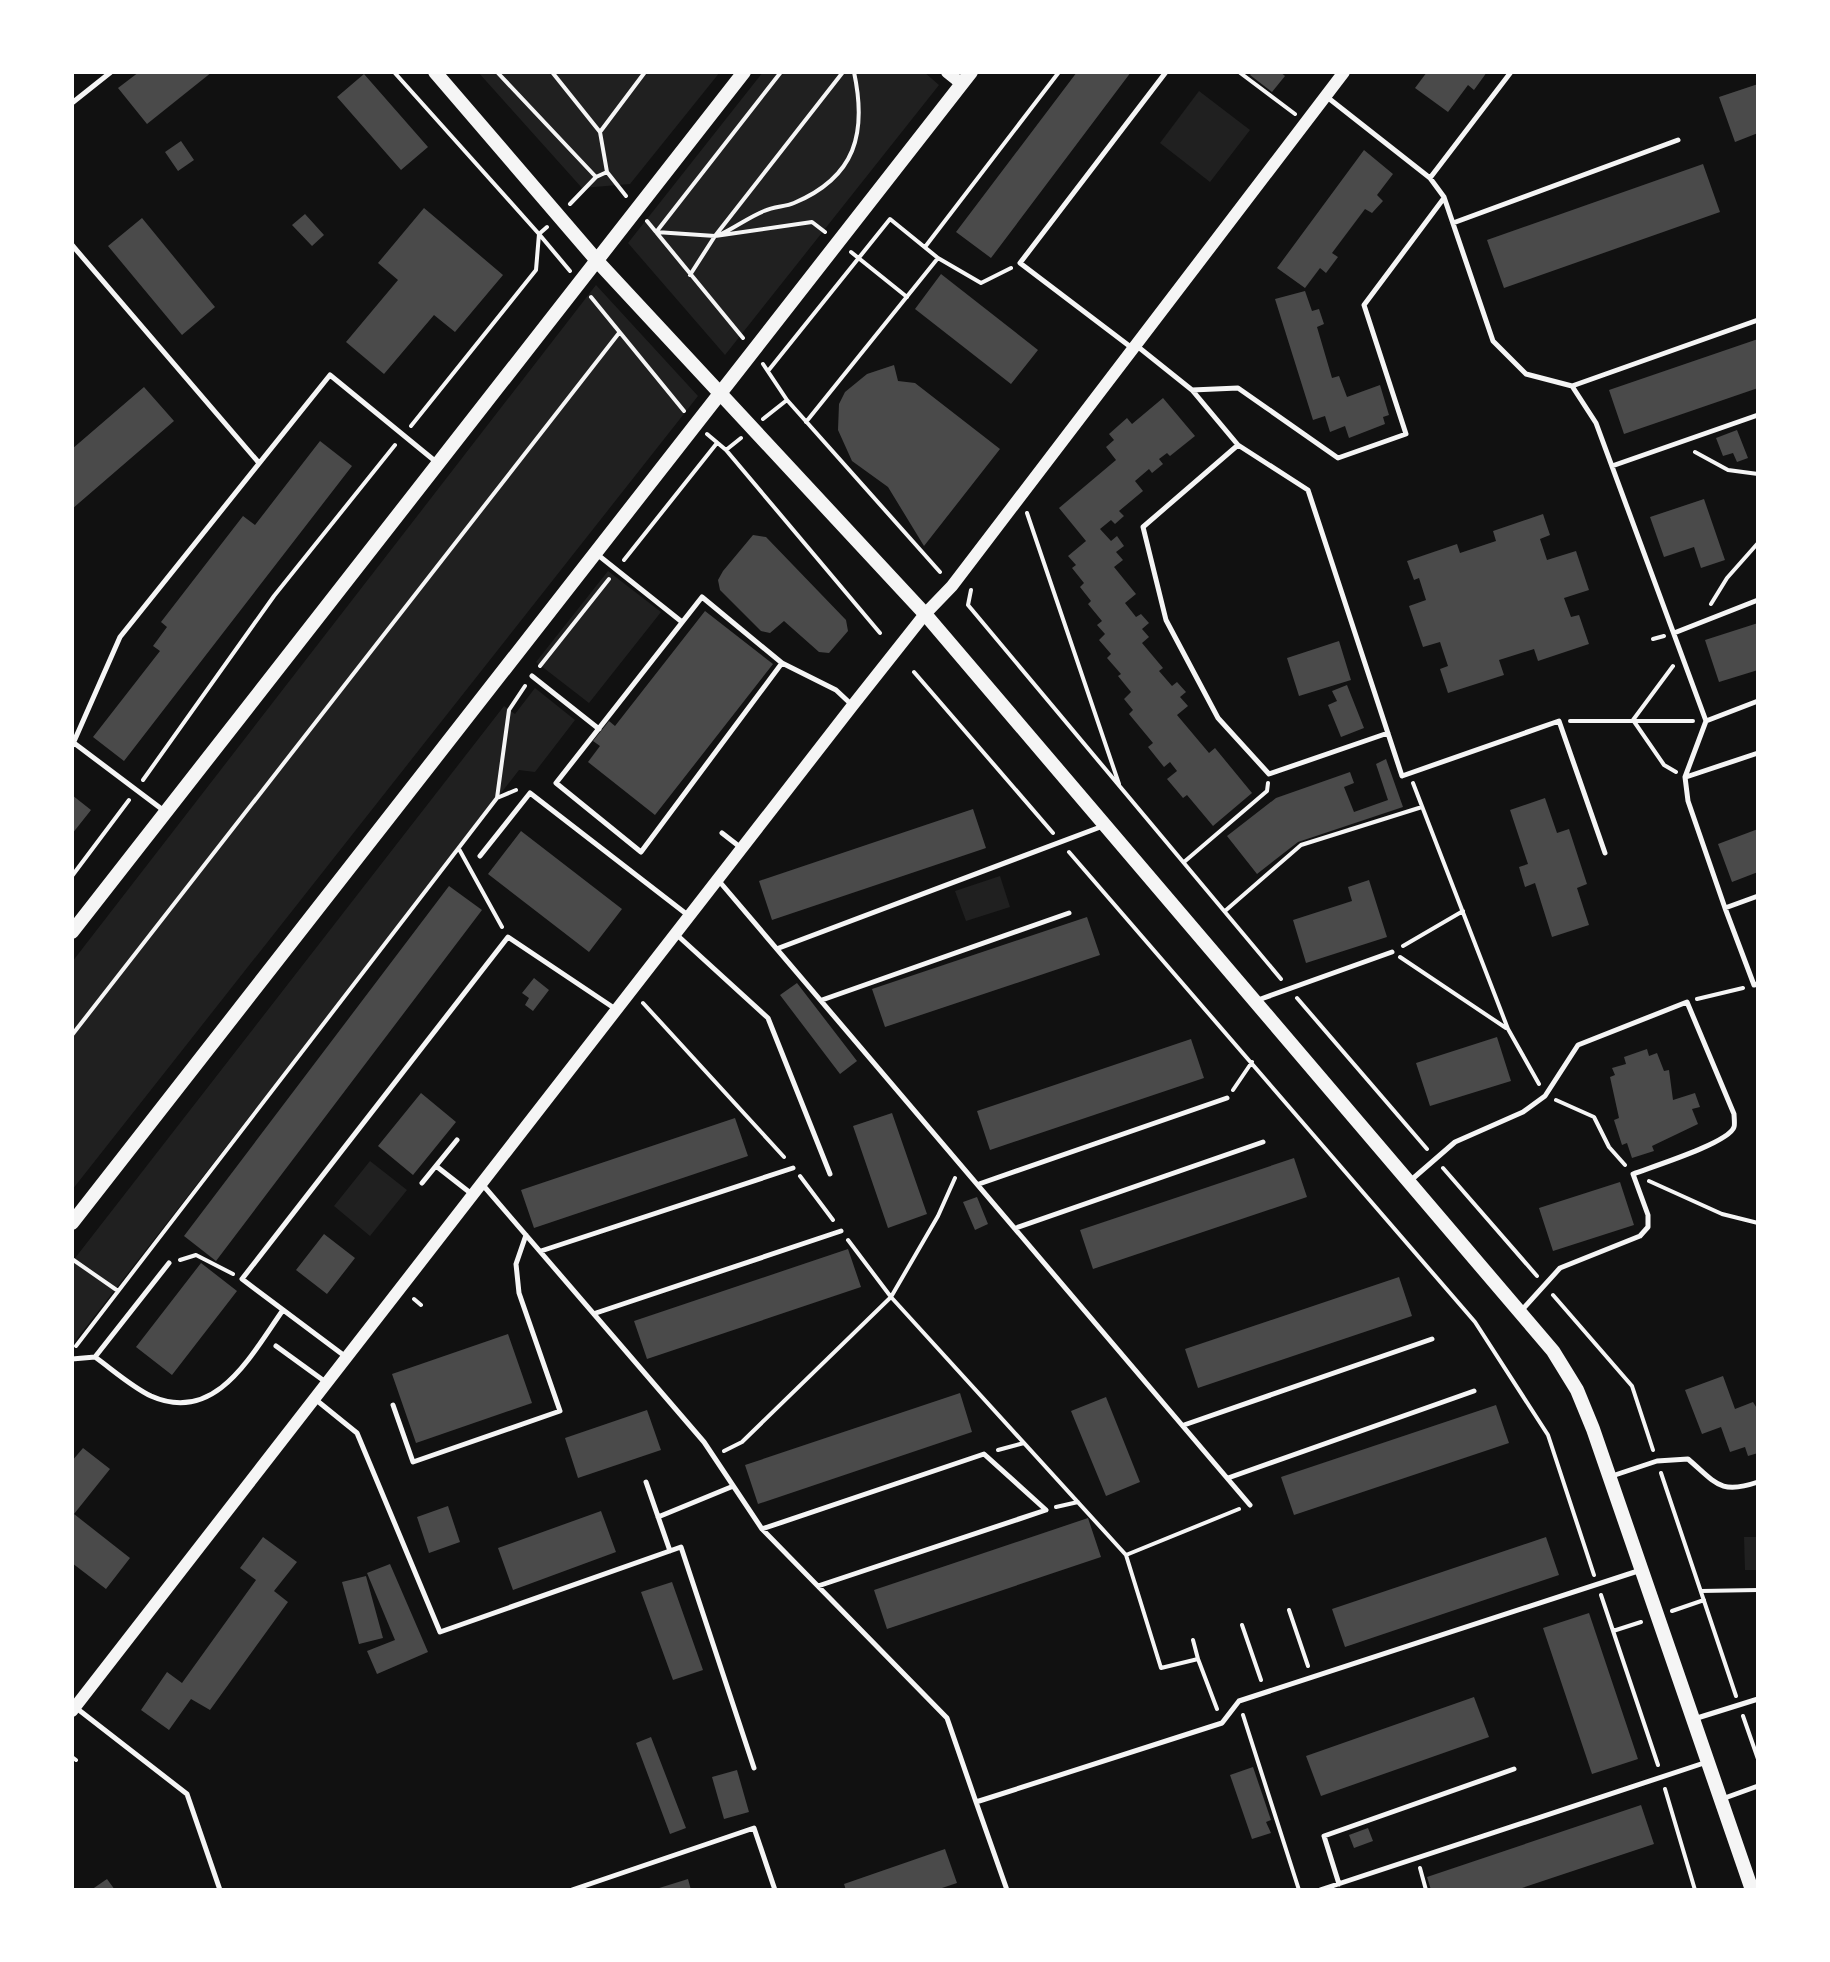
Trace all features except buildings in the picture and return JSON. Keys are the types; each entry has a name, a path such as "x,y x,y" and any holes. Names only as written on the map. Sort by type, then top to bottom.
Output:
{"main road":[{"path":"435,72 599,263 925,614 1521,1311 1577,1390 1611,1477 1752,1890"},
{"path":"72,932 599,263 744,72"},
{"path":"72,1223 966,78"}],"street":[{"path":"947,72 966,78"},
{"path":"74,1709 853,705 925,614 952,586 1344,72"},
{"path":"72,1202 90,1202"}],"lane":[{"path":"72,103 111,72"},
{"path":"1166,72 1020,263 1192,390 1238,445 1308,490 1402,776 1559,721 1605,853"},
{"path":"1430,178 1511,72"},
{"path":"1326,96 1430,178 1444,197 1493,341 1526,374 1572,386 1758,320"},
{"path":"1453,223 1678,140"},
{"path":"1192,390 1238,388 1338,458 1406,434 1364,305 1444,197"},
{"path":"72,245 259,463"},
{"path":"73,745 120,637 330,375 439,464"},
{"path":"1572,386 1596,423 1706,721 1685,777 1688,801 1725,908 1756,984"},
{"path":"1612,466 1758,415"},
{"path":"1238,445 1143,527 1166,620 1218,718 1269,774 1388,733"},
{"path":"596,554 682,622"},
{"path":"782,663 641,852 556,783 702,597 782,663 836,690 853,705"},
{"path":"1674,633 1758,600"},
{"path":"532,676 599,729"},
{"path":"1706,721 1758,701"},
{"path":"72,736 73,745 165,811"},
{"path":"1685,777 1758,753"},
{"path":"480,856 530,793 690,917"},
{"path":"779,948 1105,825"},
{"path":"722,833 742,849"},
{"path":"718,880 1250,1505"},
{"path":"1725,908 1758,896"},
{"path":"822,1000 1069,913"},
{"path":"676,934 768,1018 830,1174"},
{"path":"346,1358 242,1279 508,937 618,1010"},
{"path":"1256,1001 1291,991 1392,952"},
{"path":"1410,1181 1455,1142 1523,1112 1545,1096 1578,1045 1687,1002 1734,1114 1734,1126 1728,1135 1704,1147 1633,1174 1648,1215 1648,1227 1640,1236 1560,1268 1521,1311"},
{"path":"979,1184 1227,1098"},
{"path":"422,1183 457,1140"},
{"path":"1016,1228 1263,1142"},
{"path":"436,1166 473,1195"},
{"path":"541,1251 793,1168"},
{"path":"481,1183 704,1442 711,1457 762,1529 947,1718 1007,1890"},
{"path":"596,1313 841,1231"},
{"path":"393,1405 413,1462 560,1411 519,1293 516,1264 526,1234"},
{"path":"95,1357 169,1263"},
{"path":"72,1359 95,1357 150,1396 181,1406 200,1402 240,1369 283,1310"},
{"path":"1184,1425 1432,1339"},
{"path":"276,1346 327,1383"},
{"path":"1228,1478 1474,1391"},
{"path":"314,1398 357,1433 440,1632 681,1547 754,1768"},
{"path":"762,1529 984,1454 1046,1510 818,1586"},
{"path":"1611,1477 1657,1461 1688,1459 1721,1488 1738,1489 1758,1482"},
{"path":"646,1482 670,1551"},
{"path":"658,1517 731,1487"},
{"path":"976,1802 1222,1723 1239,1701 1642,1570"},
{"path":"1693,1719 1758,1699"},
{"path":"74,1709 187,1794 220,1890"},
{"path":"1320,1890 1708,1761"},
{"path":"1339,1884 1324,1836 1514,1769"},
{"path":"1721,1799 1758,1786"},
{"path":"572,1890 754,1828 775,1890"}],"path":[{"path":"72,876 274,596 536,270 539,234 394,72"},
{"path":"497,72 596,177"},
{"path":"552,72 600,132 607,172"},
{"path":"600,132 645,72"},
{"path":"781,72 656,232 715,236 812,222 907,297"},
{"path":"690,275 715,236 843,72"},
{"path":"715,236 765,210 792,204 834,178 854,152 860,123 854,72"},
{"path":"925,247 1059,72"},
{"path":"1239,72 1306,122"},
{"path":"768,371 890,219 938,258 981,283 1020,263"},
{"path":"806,422 938,258"},
{"path":"72,1035 619,333"},
{"path":"497,798 509,710 532,676 717,443"},
{"path":"1679,443 1728,470 1758,474"},
{"path":"839,458 846,453"},
{"path":"1034,503 1026,514 1120,787"},
{"path":"1700,623 1727,578 1758,543"},
{"path":"968,605 1291,991 1632,1386 1758,1759"},
{"path":"1633,720 1682,655"},
{"path":"1633,720 1664,765 1685,777"},
{"path":"1559,721 1706,721"},
{"path":"1409,773 1508,1029 1545,1096 1594,1117 1609,1147 1633,1174 1722,1214 1758,1223"},
{"path":"1184,862 1267,791 1269,774"},
{"path":"1225,911 1301,845 1422,807"},
{"path":"72,1351 459,849 508,937"},
{"path":"1463,911 1392,952 1508,1029"},
{"path":"1687,1002 1756,984"},
{"path":"1194,995 1475,1322 1515,1379 1548,1435 1661,1776 1695,1890"},
{"path":"643,1003 793,1168 891,1297 1126,1555 1161,1668 1198,1659"},
{"path":"1227,1098 1252,1062"},
{"path":"711,1457 742,1442 891,1297 938,1216 961,1164"},
{"path":"169,1263 196,1255 242,1279"},
{"path":"72,1259 118,1291"},
{"path":"414,1299 421,1305"},
{"path":"984,1454 1024,1443"},
{"path":"1046,1510 1078,1502"},
{"path":"1126,1555 1250,1505"},
{"path":"1701,1591 1758,1590"},
{"path":"1289,1610 1313,1679"},
{"path":"1242,1625 1266,1694"},
{"path":"1193,1640 1222,1723"},
{"path":"1239,1701 1299,1890"},
{"path":"1416,1858 1426,1890"}],"shaded area":[{"path":"478,72 720,72 630,184 582,188"},
{"path":"763,72 924,72 939,85 725,355 628,243"},
{"path":"1199,91 1250,130 1210,182 1160,143"},
{"path":"596,285 698,396 72,1190 72,962"},
{"path":"608,571 661,612 589,703 536,662"},
{"path":"535,688 575,720 535,772 519,770 72,1345 72,1262 504,706 515,714"},
{"path":"1000,876 1010,907 966,921 955,891"},
{"path":"370,1161 407,1190 370,1236 334,1206"},
{"path":"1744,1537 1758,1537 1758,1570 1745,1570"}]}
